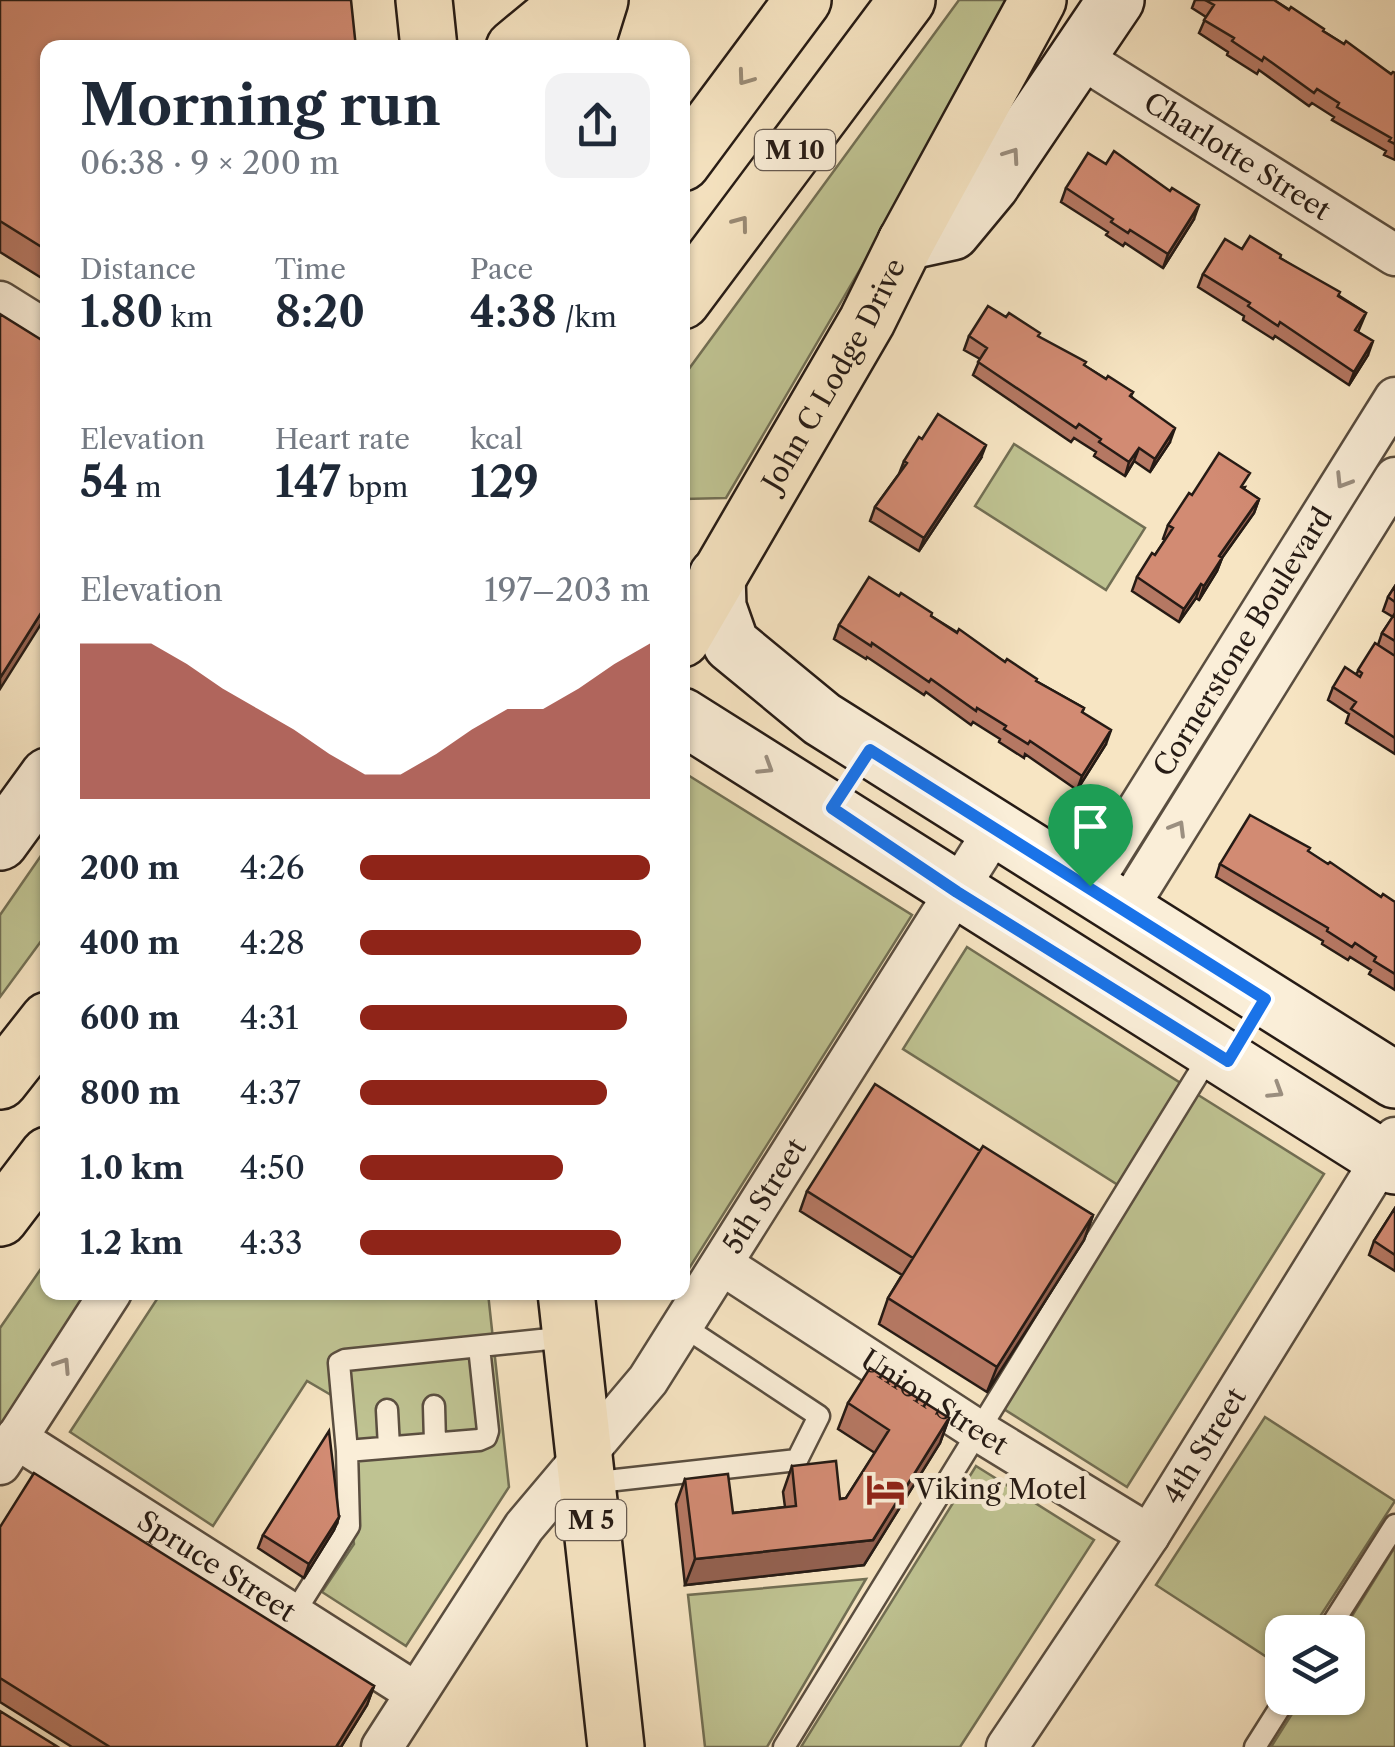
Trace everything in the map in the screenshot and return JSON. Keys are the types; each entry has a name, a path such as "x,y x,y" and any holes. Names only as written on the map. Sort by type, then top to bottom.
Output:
{"main road":[{"path":"424,0 428,40"},
{"path":"524,40 572,0"},
{"path":"588,40 600,0"},
{"name":"M 10","path":"690,152 803,0"},
{"name":"M 10","path":"690,290 907,0"},
{"path":"906,242 1038,0"},
{"name":"John C Lodge Drive","path":"690,609 700,573 867,321 906,242"},
{"path":"0,1082 40,1030"},
{"path":"0,1218 40,1166"},
{"name":"M 5","path":"568,1314 616,1747"}],"street":[{"name":"John C Lodge Drive","path":"906,242 952,232 991,184 1116,0"},
{"name":"Charlotte Street","path":"1078,56 1395,254"},
{"path":"0,302 40,327"},
{"name":"Cornerstone Boulevard","path":"1108,898 1395,398"},
{"name":"Cornerstone Boulevard","path":"1108,898 1395,478"},
{"path":"700,573 731,644 822,719 1395,1080"},
{"path":"690,721 1220,1056 1391,1154"},
{"path":"832,808 870,750"},
{"path":"0,842 40,787"},
{"name":"5th Street","path":"382,1747 524,1527 585,1470 648,1380 996,828"},
{"path":"1220,1056 1265,999"},
{"name":"4th Street","path":"1007,1747 1148,1535 1391,1154"},
{"name":"Union Street","path":"723,1265 977,1430 1148,1535"},
{"path":"8,1451 106,1300"},
{"name":"Spruce Street","path":"8,1451 293,1614 416,1693"}],"lane":[{"path":"784,1747 977,1430 1220,1056"},
{"path":"293,1614 348,1526 347,1451 339,1363 345,1360 386,1364 479,1348 568,1314"},
{"path":"585,1470 797,1460 818,1416 683,1326"},
{"path":"347,1451 486,1437 479,1348"},
{"path":"434,1406 436,1442"},
{"path":"387,1410 389,1447"},
{"path":"1338,1615 1395,1525"},
{"path":"1255,1747 1275,1715"}],"green space":[{"path":"959,0 1018,0 726,498 690,499 690,367"},
{"path":"1014,444 1145,528 1106,590 975,506"},
{"path":"690,776 912,915 690,1267"},
{"path":"40,857 40,943 0,997 0,915"},
{"path":"967,947 1182,1084 1118,1185 903,1049"},
{"path":"1195,1093 1324,1174 1127,1487 999,1406"},
{"path":"40,1270 40,1300 83,1300 0,1429 0,1328"},
{"path":"156,1300 489,1300 509,1487 406,1646 322,1592 354,1544 331,1395 307,1381 213,1526 70,1432"},
{"path":"1265,1417 1395,1501 1321,1615 1265,1615 1265,1656 1156,1585"},
{"path":"976,1466 1094,1540 960,1747 801,1747"},
{"path":"1395,1547 1395,1747 1271,1747 1291,1715 1365,1715 1365,1615 1353,1615"},
{"path":"866,1579 767,1747 705,1747 688,1595"}],"building":[{"path":"0,0 351,0 355,40 40,40 40,246 0,221"},
{"path":"1205,0 1274,0 1395,73 1395,144 1337,107 1339,103 1317,89 1314,93 1204,20 1214,5"},
{"path":"1114,151 1170,191 1172,188 1199,205 1168,254 1111,222 1113,219 1066,188 1088,153 1106,164"},
{"path":"1250,236 1340,292 1338,296 1366,313 1355,330 1373,341 1354,372 1203,274 1225,239 1242,249"},
{"path":"988,306 1006,317 1009,313 1040,333 1038,336 1133,392 1130,396 1175,428 1155,459 1139,448 1129,462 1079,424 1076,428 978,362 987,348 969,336"},
{"path":"0,314 40,339 40,615 0,678"},
{"path":"938,414 986,445 924,538 875,507"},
{"path":"1219,453 1250,473 1241,487 1259,499 1219,556 1222,558 1204,586 1201,584 1184,609 1137,577 1173,528 1168,525"},
{"path":"869,577 899,596 901,593 957,633 959,629 1005,662 1007,659 1111,730 1082,776 839,625"},
{"path":"1395,613 1395,641 1382,633"},
{"path":"1375,643 1395,656 1395,738 1351,709 1356,702 1333,687 1345,667 1360,677 1362,673 1358,670"},
{"path":"1250,815 1395,902 1395,974 1355,943 1352,947 1328,928 1220,864"},
{"path":"875,1084 980,1151 913,1258 807,1191"},
{"path":"983,1146 1093,1215 997,1367 888,1298"},
{"path":"1395,1208 1395,1255 1374,1241"},
{"name":"Viking Motel","path":"870,1368 949,1418 873,1540 695,1559 685,1479 728,1474 733,1513 796,1506 792,1466 836,1461 840,1499 846,1498 889,1430 848,1403"},
{"path":"329,1431 339,1517 309,1564 263,1535"},
{"path":"34,1473 374,1686 336,1747 110,1747 0,1678 0,1527"},
{"path":"0,1711 58,1747 0,1747"}],"place":[{"name":"Viking Motel","path":"885,1489"}],"route":[{"path":"870,750 1090,886 1265,999 1228,1061 957,892 832,808 870,750"}]}
